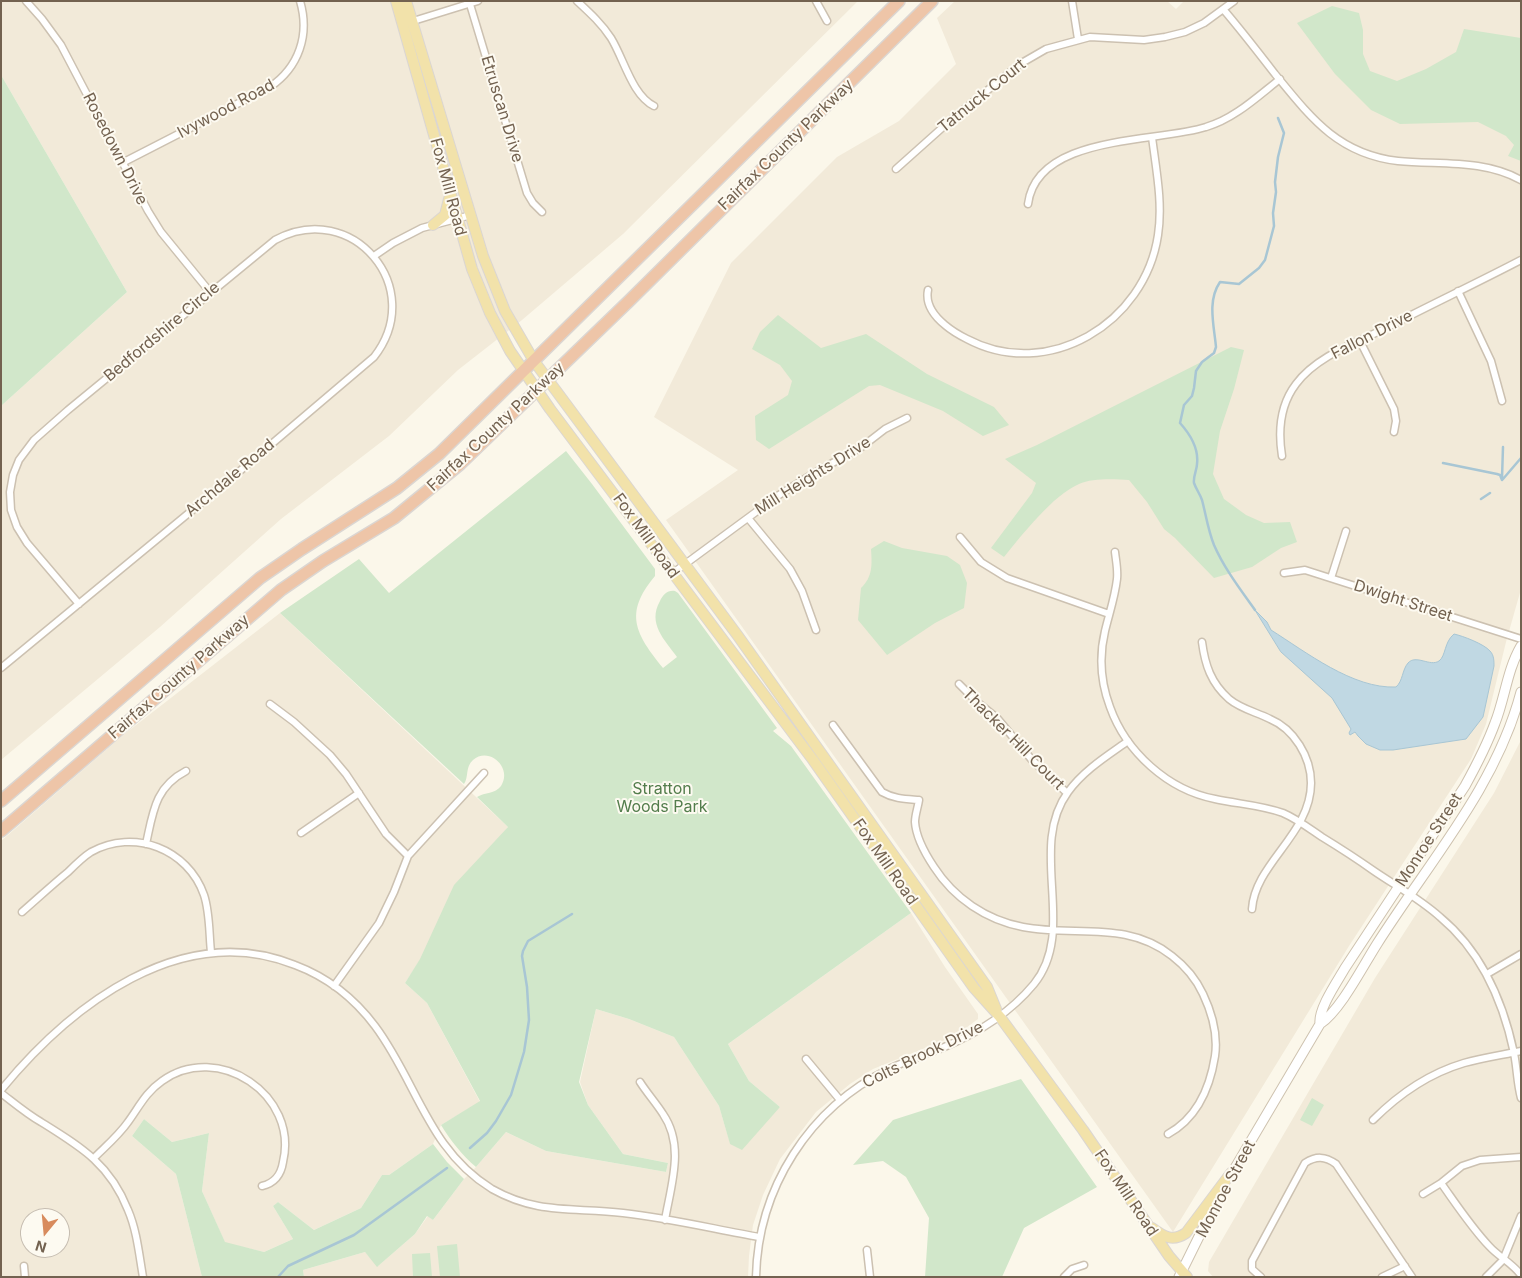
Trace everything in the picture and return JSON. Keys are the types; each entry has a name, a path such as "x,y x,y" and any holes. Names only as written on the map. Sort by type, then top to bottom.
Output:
{"highway":[{"name":"Fairfax County Parkway","path":"1,801 260,578 302,548 374,504 419,471 460,434 899,1"},
{"name":"Fairfax County Parkway","path":"1,831 268,601 302,575 394,518 446,476 547,380 932,1"}],"main road":[{"name":"Fox Mill Road","path":"396,1 408,23 483,256 514,329 547,380 738,636 961,950 987,987 1000,1017"},
{"name":"Fox Mill Road","path":"406,1 408,23 457,219 483,298 510,351 536,390 813,760 974,988 1000,1017 1086,1136 1183,1276"},
{"path":"433,225 447,212 450,193"},
{"name":"Monroe Street","path":"1320,1024 1319,1018 1329,995 1341,975 1465,786 1481,756 1496,723 1512,666 1521,646"},
{"name":"Monroe Street","path":"1183,1276 1211,1211 1320,1024 1328,1020 1351,987 1485,780 1512,718 1521,692"},
{"path":"1147,1224 1170,1238 1180,1237 1186,1233 1232,1173"}],"street":[{"name":"Rosedown Drive","path":"26,1 61,45 148,212 161,232 210,292"},
{"name":"Ivywood Road","path":"122,163 270,88 280,80 294,63 302,42 304,21 300,1"},
{"path":"408,23 478,1"},
{"path":"577,1 604,28 618,49 638,92 643,99 654,106"},
{"path":"816,1 827,21"},
{"path":"1072,1 1078,40"},
{"name":"Tatnuck Court","path":"896,169 952,119 1020,64 1046,49 1090,37 1144,40 1185,32 1199,25 1234,1"},
{"name":"Etruscan Drive","path":"469,3 527,193 542,212"},
{"path":"1223,9 1315,122 1333,137 1360,151 1381,158 1480,166 1500,171 1521,180"},
{"path":"1028,204 1030,192 1036,180 1064,158 1103,144 1188,132 1208,127 1240,110 1280,79"},
{"path":"928,290 928,302 931,310 951,331 979,346 999,352 1043,353 1070,345 1098,330 1118,314 1131,298 1146,275 1153,256 1160,216 1152,137"},
{"path":"374,256 407,235 433,225 471,215"},
{"name":"Bedfordshire Circle","path":"78,604 27,543 17,527 10,501 15,467 23,453 34,440 210,292 283,235 300,230 317,229 342,234 356,241 374,256"},
{"name":"Archdale Road","path":"1,668 374,357 388,332 392,305 387,279 374,256"},
{"name":"Fallon Drive","path":"1282,456 1280,422 1285,403 1294,386 1317,363 1521,260"},
{"path":"1458,291 1492,361 1502,401"},
{"path":"1360,341 1394,409 1396,420 1394,432"},
{"name":"Mill Heights Drive","path":"673,573 779,495 863,446 885,429 907,418"},
{"path":"748,518 790,569 802,591 816,630"},
{"path":"1332,578 1346,531"},
{"path":"960,537 981,562 1007,578 1109,614"},
{"path":"1115,552 1117,576 1102,648 1103,681 1115,719 1128,741 1153,768 1186,789 1214,799 1247,803 1290,816 1440,916 1460,935 1487,974 1496,992 1517,1052 1521,1098"},
{"name":"Dwight Street","path":"1284,573 1305,570 1521,639"},
{"path":"1202,642 1208,672 1223,693 1239,706 1276,722 1286,729 1299,744 1305,755 1311,781 1310,794 1299,822 1290,840 1256,888 1252,898 1252,909"},
{"name":"Thacker Hill Court","path":"959,684 997,718 1032,760 1067,793"},
{"path":"270,704 319,744 346,774 386,834 408,856"},
{"path":"833,725 882,792 899,799 919,800 915,822 926,853 944,882 970,905 998,920 1022,927 1117,932 1143,939 1166,951 1179,961 1200,988 1210,1010 1215,1030 1215,1051 1213,1070 1208,1087 1194,1111 1184,1123 1168,1134"},
{"name":"Colts Brook Drive","path":"756,1277 759,1238 770,1201 787,1162 812,1128 840,1100 868,1080 890,1068 959,1040 1000,1017 1022,998 1040,976 1051,950 1051,841 1057,813 1067,793 1089,770 1128,741"},
{"path":"146,844 159,797 170,782 186,771"},
{"path":"334,986 379,923 408,856 484,773"},
{"path":"301,833 359,793"},
{"path":"22,912 90,853 115,843 137,842 160,848 172,854 196,878 204,895 211,952"},
{"path":"143,1277 129,1211 116,1185 94,1158 82,1147 40,1122 1,1092 38,1050 61,1029 117,987 158,966 178,959 211,952 233,952 269,956 303,968 334,986 354,1002 377,1029 443,1144 480,1181 507,1196 537,1206 567,1210 625,1213 759,1238"},
{"path":"1487,974 1521,954"},
{"path":"1372,1120 1391,1101 1425,1079 1465,1063 1517,1052"},
{"path":"806,1059 840,1100"},
{"path":"94,1158 124,1128 144,1097 163,1080 188,1070 216,1068 235,1073 258,1087 271,1101 280,1119 285,1138 281,1171 274,1182 262,1186"},
{"path":"640,1082 664,1114 673,1135 675,1165 665,1220"},
{"path":"1261,1277 1252,1268 1252,1261 1305,1163 1313,1158 1326,1157 1336,1164 1412,1277"},
{"path":"1422,1194 1441,1183 1462,1166 1480,1160 1521,1157"},
{"path":"1441,1183 1488,1246 1521,1275"},
{"path":"1486,1277 1503,1260 1521,1216"},
{"path":"867,1250 870,1277"},
{"path":"1064,1277 1072,1269 1084,1264"},
{"path":"24,1266 24,1277"},
{"path":"1382,1277 1404,1266"}],"shaded area":[{"path":"1,1 858,1 623,234 522,320 458,370 389,436 281,519 160,627 1,760 1,406 127,292 1,75"},
{"path":"955,1 1167,1 1176,9 1184,1 1521,1 1521,589 1486,724 1471,759 1349,946 1173,1232 666,520 738,470 654,417 731,263 837,157 899,121 956,64 937,18"},
{"path":"280,613 508,827 405,983 427,1003 480,1102 441,1125 433,1144 389,1175 382,1175 361,1208 314,1230 278,1202 273,1206 293,1239 264,1252 225,1243 202,1191 209,1133 172,1142 144,1119 132,1136 176,1174 202,1277 1,1277 1,841 122,736"},
{"path":"1521,740 1521,1277 1213,1277 1208,1271 1209,1262 1375,978 1494,793"},
{"path":"911,913 945,967 978,1014 978,1019 955,1036 873,1069 850,1084 816,1112 780,1159 763,1195 753,1225 748,1277 304,1277 303,1270 365,1252 378,1266 415,1234 428,1216 433,1220 464,1179 506,1132 546,1151 666,1172 668,1163 623,1154 588,1105 580,1082 596,1009 629,1019 674,1037 719,1106 730,1143 780,1107 749,1081 728,1044"}],"green space":[{"path":"1332,6 1359,13 1363,30 1363,54 1370,71 1397,81 1426,69 1456,52 1464,29 1521,38 1521,161 1508,156 1514,145 1506,136 1478,122 1400,124 1371,110 1335,74 1297,23"},
{"path":"1,75 127,292 1,406"},
{"path":"778,315 821,348 866,334 927,374 994,407 1009,425 983,436 943,411 880,385 869,386 769,449 756,440 755,416 788,395 792,381 780,365 752,349 760,332"},
{"path":"1231,347 1244,350 1220,431 1213,474 1224,499 1246,515 1264,523 1290,522 1297,542 1281,548 1252,567 1214,578 1164,529 1147,502 1129,480 1103,479 1079,484 1069,489 1038,516 1004,557 991,548 1032,493 1036,483 1005,459 1037,445"},
{"name":"Stratton Woods Park","path":"566,451 655,569 655,576 645,589 636,613 640,634 654,656 663,668 677,657 659,631 655,617 662,597 668,592 675,591 777,728 773,731 791,746 911,913 728,1044 749,1081 780,1107 742,1150 730,1144 719,1106 674,1037 629,1019 596,1009 579,1082 588,1105 623,1154 668,1163 666,1172 546,1151 506,1132 476,1167 461,1153 449,1137 441,1125 480,1101 427,1003 405,983 420,959 454,885 508,827 477,797 499,789 504,779 504,772 502,766 492,757 479,756 471,763 464,784 280,613 359,559 389,593"},
{"path":"884,541 902,548 947,556 960,565 967,583 964,608 935,623 887,655 858,620 861,588 868,579 871,570 871,549"},
{"path":"1021,1079 1097,1187 1024,1228 1002,1277 925,1277 929,1218 906,1177 883,1161 853,1165 893,1120"},
{"path":"1312,1098 1324,1105 1312,1126 1300,1120"},
{"path":"144,1119 172,1142 209,1133 202,1191 225,1242 264,1252 293,1239 273,1206 278,1202 314,1230 361,1208 382,1175 389,1175 433,1144 464,1179 433,1220 427,1216 415,1234 377,1267 365,1252 303,1270 304,1277 202,1277 176,1174 132,1136"},
{"path":"457,1244 460,1277 440,1277 437,1246"},
{"path":"430,1253 432,1277 413,1277 412,1254"}],"water":[{"path":"1255,610 1267,622 1271,630 1330,668 1363,682 1380,686 1396,687 1406,666 1411,661 1419,660 1431,663 1439,661 1443,656 1448,641 1454,634 1468,638 1487,648 1493,656 1494,666 1483,717 1466,739 1393,750 1380,750 1366,744 1355,732 1350,735 1351,729 1332,698 1281,652"}],"waterway":[{"path":"1255,610 1227,570 1214,545 1202,500 1194,483 1197,466 1195,447 1190,436 1180,423 1184,405 1192,396 1196,371 1202,362 1214,353 1216,347 1212,313 1216,289 1220,282 1239,284 1259,268 1265,260 1274,226 1275,182 1278,157 1284,133 1278,118"},
{"path":"1502,478 1503,447"},
{"path":"1503,479 1521,458"},
{"path":"1443,463 1497,474 1500,475 1502,480"},
{"path":"1481,499 1490,493"},
{"path":"470,1148 487,1133 511,1095 524,1052 529,1020 523,951 528,941 572,914"},
{"path":"278,1277 288,1266 354,1235 447,1168"}]}
